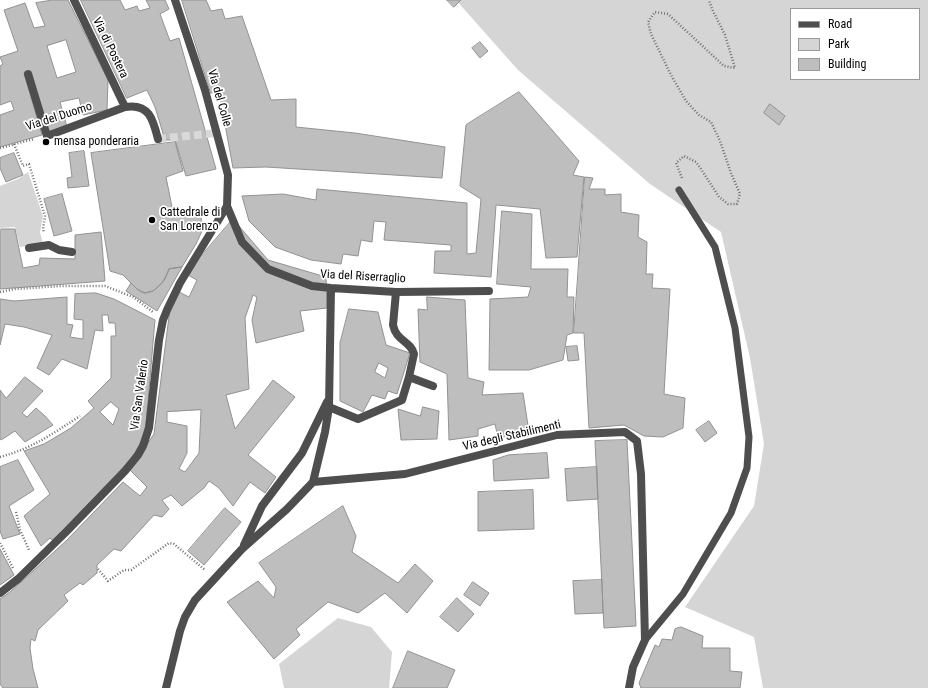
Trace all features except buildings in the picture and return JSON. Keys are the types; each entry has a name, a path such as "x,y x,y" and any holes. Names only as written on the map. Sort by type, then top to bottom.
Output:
{"street":[{"name":"Via di Postera","path":"74,0 125,107"},
{"name":"Via del Colle","path":"175,0 205,90 228,175 227,206"},
{"path":"28,74 47,136"},
{"name":"Via del Duomo","path":"47,136 125,107"},
{"path":"125,107 142,108 148,113 154,123 158,139"},
{"name":"Via del Riserraglio","path":"227,206 242,242 268,270 312,286 396,292 489,291"},
{"name":"Via San Valerio","path":"0,593 18,579 66,532 126,471 138,455 143,446 149,428 159,340 163,320 180,283 227,206"},
{"path":"29,248 49,245 59,250 72,252"},
{"path":"166,688 180,631 185,617 200,594 242,549 287,509 313,482 325,432 329,407 331,288"},
{"path":"329,407 358,419 402,400 414,354 412,348 400,339 394,329 393,325 396,292"},
{"path":"409,377 433,386"},
{"path":"242,549 262,506 302,453 329,398"},
{"name":"Via degli Stabilimenti","path":"313,482 405,474 557,435 625,432 637,441 641,474 645,640 633,667 629,688"}],"lane":[{"name":"Via degli Stabilimenti","path":"645,640 683,594 731,513 747,468 749,438 735,328 715,247 679,190"}],"path":[{"path":"682,179 676,163 684,156 696,162 719,197 728,204 737,204 740,194 720,140 711,122 700,115 686,101 671,75 651,34 648,22 655,12 668,14 724,66 735,68 725,35 709,0"},
{"name":"Via del Duomo","path":"0,148 47,136"},
{"path":"14,144 23,166 29,164 45,216 43,229 49,245"},
{"path":"0,292 15,289 62,286 106,286 133,297 163,320"},
{"path":"0,457 21,451 46,439 80,416"},
{"path":"16,512 20,530 34,563"},
{"path":"0,543 18,579"},
{"path":"98,569 108,580 124,570 131,570 169,543 174,544 204,571 209,565"}],"green space":[{"path":"456,0 928,0 928,688 763,688 754,637 685,607 754,506 764,444 750,358 721,232 650,184 518,70"},
{"path":"28,172 43,216 40,232 43,244 20,247 15,227 0,228 0,186 18,179"},
{"path":"338,618 371,627 392,652 389,688 284,688 279,664"}],"tunnel":[{"path":"158,139 217,133"}],"place":[{"name":"mensa ponderaria","path":"46,142"},
{"name":"Cattedrale di San Lorenzo","path":"152,220"}]}
